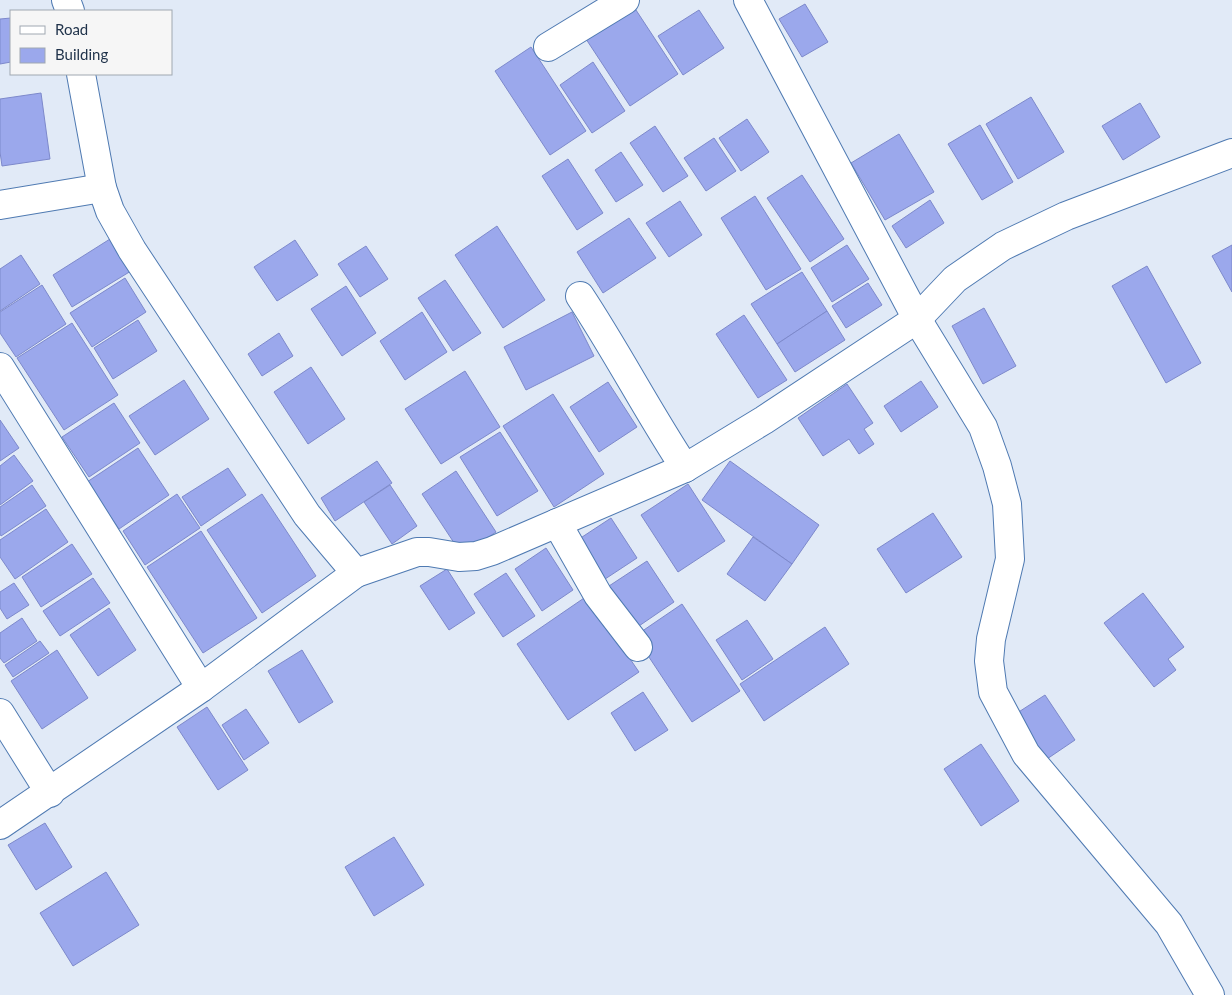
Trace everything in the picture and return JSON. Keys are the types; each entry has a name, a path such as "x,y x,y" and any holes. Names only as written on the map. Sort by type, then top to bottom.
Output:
{"street":[{"path":"548,47 625,0"},
{"path":"748,0 918,319 983,427 998,466 1007,504 1010,559 991,639 989,661 993,692 1026,754 1169,924 1210,995"},
{"path":"81,75 102,188 110,211 132,250 307,515 356,572"},
{"path":"0,826 201,688 356,572 417,552 459,557 476,556 492,551 685,468 764,420 918,319 955,279 1003,246 1066,216 1232,153"},
{"path":"0,205 102,188"},
{"path":"580,296 610,342 685,468"},
{"path":"0,367 201,688"},
{"path":"557,522 598,596 638,647"},
{"path":"0,713 50,793"}],"building":[{"path":"805,4 828,42 802,57 779,19"},
{"path":"634,7 678,74 630,106 586,39"},
{"path":"699,10 724,48 683,75 658,36"},
{"path":"10,18 10,62 0,64 0,19"},
{"path":"531,47 586,131 550,155 495,71"},
{"path":"593,62 625,111 592,133 560,85"},
{"path":"41,93 50,159 2,166 0,152 0,99"},
{"path":"1031,97 1064,152 1018,179 986,124"},
{"path":"1140,103 1160,137 1123,160 1102,126"},
{"path":"747,119 769,152 741,171 719,138"},
{"path":"980,125 1013,182 982,200 948,144"},
{"path":"655,126 688,176 663,192 630,143"},
{"path":"899,134 934,192 885,220 851,163"},
{"path":"714,138 736,171 706,191 684,158"},
{"path":"621,152 643,185 616,202 595,170"},
{"path":"568,159 603,213 577,230 542,176"},
{"path":"802,175 844,239 810,262 767,198"},
{"path":"755,196 801,269 766,290 721,218"},
{"path":"930,200 944,223 906,248 892,226"},
{"path":"680,201 702,235 669,257 646,223"},
{"path":"629,218 656,258 603,293 577,252"},
{"path":"497,226 545,300 503,328 455,255"},
{"path":"110,239 131,271 72,307 53,275"},
{"path":"295,240 318,275 277,301 254,267"},
{"path":"847,245 869,279 832,302 811,268"},
{"path":"1232,245 1232,292 1212,256"},
{"path":"366,246 388,279 360,297 338,264"},
{"path":"21,255 40,284 0,311 0,269"},
{"path":"1147,266 1201,363 1166,383 1112,286"},
{"path":"802,272 827,311 777,344 751,304"},
{"path":"125,278 146,312 92,347 70,313"},
{"path":"445,280 481,333 453,351 418,298"},
{"path":"868,283 882,305 846,328 832,306"},
{"path":"42,285 66,324 16,357 0,333 0,312"},
{"path":"346,286 376,333 342,356 311,309"},
{"path":"984,308 1016,366 983,384 952,326"},
{"path":"827,311 845,340 795,372 777,344"},
{"path":"422,312 447,352 405,380 380,341"},
{"path":"572,312 594,356 526,390 504,347"},
{"path":"744,315 787,380 758,398 716,334"},
{"path":"138,320 157,351 113,379 94,348"},
{"path":"72,323 118,395 64,430 17,358"},
{"path":"279,333 293,356 262,376 248,354"},
{"path":"311,367 345,419 308,444 274,392"},
{"path":"465,371 500,427 441,464 405,409"},
{"path":"184,380 209,419 155,455 129,416"},
{"path":"921,381 938,407 901,432 884,406"},
{"path":"608,382 637,427 599,452 570,407"},
{"path":"847,384 873,423 864,429 874,444 859,454 849,439 823,456 798,418"},
{"path":"553,394 604,474 554,507 503,426"},
{"path":"114,403 140,443 89,477 62,437"},
{"path":"0,420 19,448 0,461"},
{"path":"500,432 538,491 497,516 460,457"},
{"path":"138,448 169,495 119,529 87,482"},
{"path":"14,455 33,481 0,505 0,466"},
{"path":"377,461 392,483 335,521 321,498"},
{"path":"730,461 819,525 792,564 702,500"},
{"path":"228,468 246,495 201,526 182,497"},
{"path":"456,471 496,532 462,555 422,494"},
{"path":"688,484 725,541 678,572 641,515"},
{"path":"32,485 46,506 1,536 0,507"},
{"path":"390,485 417,526 392,544 364,502"},
{"path":"177,494 200,528 145,565 123,531"},
{"path":"262,494 316,576 262,613 207,530"},
{"path":"46,509 68,542 15,579 0,557 0,540"},
{"path":"933,513 962,557 906,593 877,549"},
{"path":"611,518 637,558 599,583 573,543"},
{"path":"201,531 257,618 203,653 147,567"},
{"path":"753,537 792,564 765,601 727,574"},
{"path":"72,544 92,574 41,607 22,577"},
{"path":"546,548 573,590 542,611 515,569"},
{"path":"647,561 674,602 636,628 609,586"},
{"path":"447,569 475,613 449,630 420,586"},
{"path":"506,573 535,616 503,637 474,594"},
{"path":"93,578 110,603 60,636 43,611"},
{"path":"14,583 29,605 7,619 0,608 0,592"},
{"path":"1143,593 1184,647 1168,659 1176,670 1154,687 1104,623"},
{"path":"587,596 639,672 568,720 517,644"},
{"path":"682,604 740,691 692,722 635,636"},
{"path":"109,608 136,650 98,676 70,635"},
{"path":"22,618 37,641 4,663 0,658 0,633"},
{"path":"747,620 773,659 742,680 716,640"},
{"path":"825,627 849,664 764,721 740,684"},
{"path":"40,641 49,653 13,677 5,665"},
{"path":"57,650 88,698 42,729 11,681"},
{"path":"302,650 333,702 299,723 268,671"},
{"path":"643,692 668,730 635,751 611,713"},
{"path":"1045,695 1075,740 1044,761 1014,715"},
{"path":"207,707 248,770 218,790 177,727"},
{"path":"246,709 269,743 244,760 222,725"},
{"path":"981,744 1019,801 981,826 944,769"},
{"path":"45,823 72,867 36,890 8,845"},
{"path":"394,837 424,885 374,916 345,867"},
{"path":"106,872 139,925 73,966 40,913"}]}
